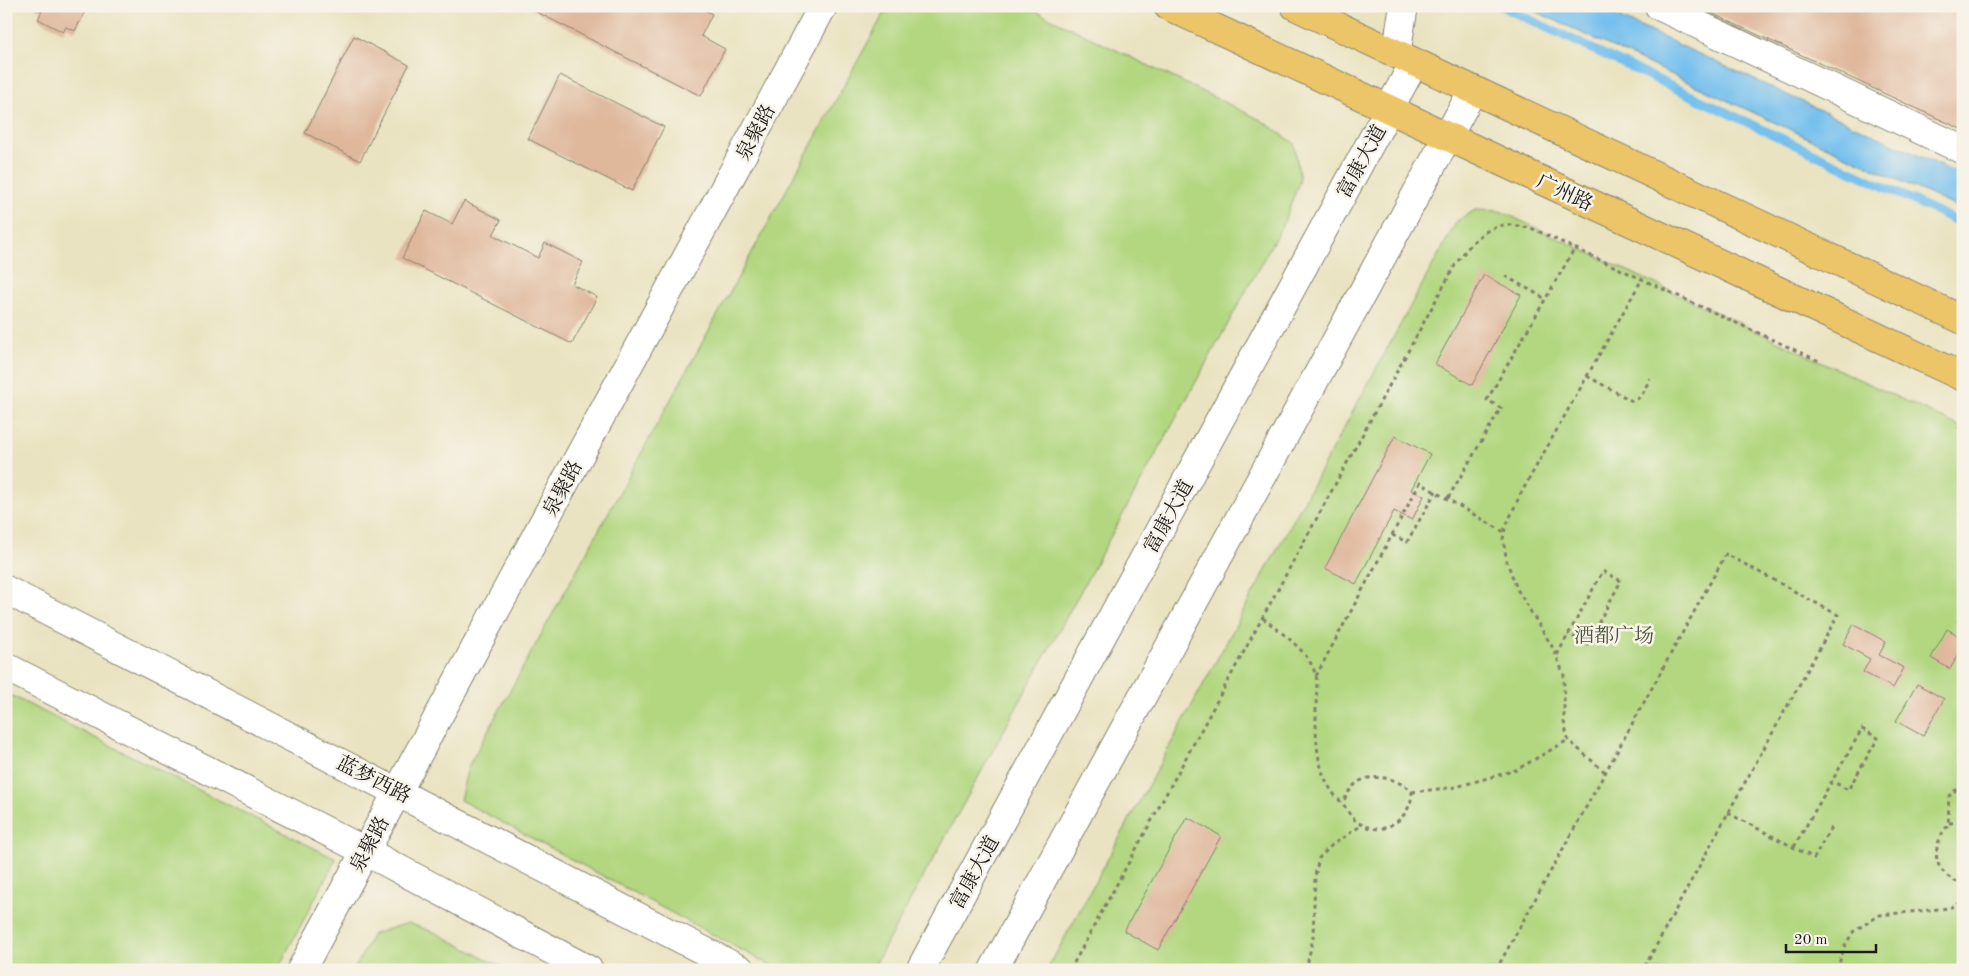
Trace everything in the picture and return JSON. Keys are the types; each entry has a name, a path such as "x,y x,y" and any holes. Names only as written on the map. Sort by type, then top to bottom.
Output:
{"main road":[{"name":"广州路","path":"1168,6 1963,377"},
{"path":"1295,6 1963,320"}],"street":[{"name":"泉聚路","path":"301,970 822,6"},
{"name":"富康大道","path":"920,970 1389,110 1405,58 1404,6"},
{"path":"1659,6 1963,150"},
{"path":"993,970 1473,90"},
{"name":"蓝梦西路","path":"6,590 741,970"},
{"path":"6,667 365,851 589,970"}],"path":[{"path":"1070,970 1454,267 1468,246 1484,232 1505,225 1530,228 1821,362"},
{"path":"1448,498 1501,408 1487,400 1575,248"},
{"path":"1505,276 1546,299"},
{"path":"1605,772 1568,740 1564,722 1564,675 1553,648 1517,589 1507,562 1503,539 1504,532 1520,495 1642,279"},
{"path":"1587,376 1632,401 1637,400 1641,395 1650,378"},
{"path":"1958,427 1963,429"},
{"path":"1316,677 1420,483 1504,532"},
{"path":"1392,535 1407,542 1436,491"},
{"path":"1496,970 1726,554 1838,615 1644,970"},
{"path":"1556,656 1568,634 1603,571 1622,581 1586,644 1568,634"},
{"path":"1263,618 1301,650 1316,677 1316,743 1322,771 1334,794 1350,816 1362,825 1378,829 1391,826 1404,815 1412,801 1412,792 1405,785 1392,780 1375,778 1360,781 1350,790 1342,803"},
{"path":"1957,620 1963,624"},
{"path":"1794,847 1832,781 1862,729 1878,738 1848,790 1832,781"},
{"path":"1412,792 1456,787 1516,770 1568,740"},
{"path":"1963,784 1949,796 1947,811 1949,823 1941,836 1937,850 1938,866 1948,878 1960,883 1963,882"},
{"path":"1728,814 1814,858 1831,827"},
{"path":"1949,823 1963,822"},
{"path":"1306,970 1312,938 1315,876 1319,858 1332,845 1362,825"},
{"path":"1837,970 1845,945 1854,931 1880,916 1949,908 1963,902"},
{"path":"1757,970 1764,970"}],"green space":[{"path":"888,6 1025,6 1261,120 1294,143 1300,180 1284,222 872,970 779,970 460,800 468,767"},
{"name":"酒都广场","path":"1475,210 1500,211 1963,428 1963,970 1047,970 1457,221"},
{"path":"6,693 336,859 277,970 6,970"},
{"path":"408,923 436,933 508,970 354,970 373,934"}],"water":[{"path":"1524,6 1595,6 1963,176 1963,210"}],"building":[{"path":"33,6 88,6 75,31 66,27 63,32 38,19 42,11"},
{"path":"532,6 661,6 667,9 668,6 697,6 712,14 701,36 725,49 701,96 531,9"},
{"path":"1696,6 1963,6 1963,130"},
{"path":"354,36 409,65 360,161 305,133"},
{"path":"560,75 664,127 632,191 528,139"},
{"path":"464,201 501,220 493,235 538,258 545,243 583,262 572,284 597,297 572,344 402,258 426,211 452,224"},
{"path":"1484,275 1521,295 1472,385 1435,364"},
{"path":"1395,436 1430,454 1411,490 1424,496 1412,520 1394,511 1356,584 1325,568"},
{"path":"1854,624 1886,642 1879,655 1904,668 1893,688 1863,672 1870,659 1843,644"},
{"path":"1947,629 1963,638 1963,647 1950,669 1931,658"},
{"path":"1917,684 1944,699 1923,736 1896,721"},
{"path":"1187,817 1221,836 1158,950 1124,931"}],"waterway":[{"path":"1501,6 1963,224"}]}
